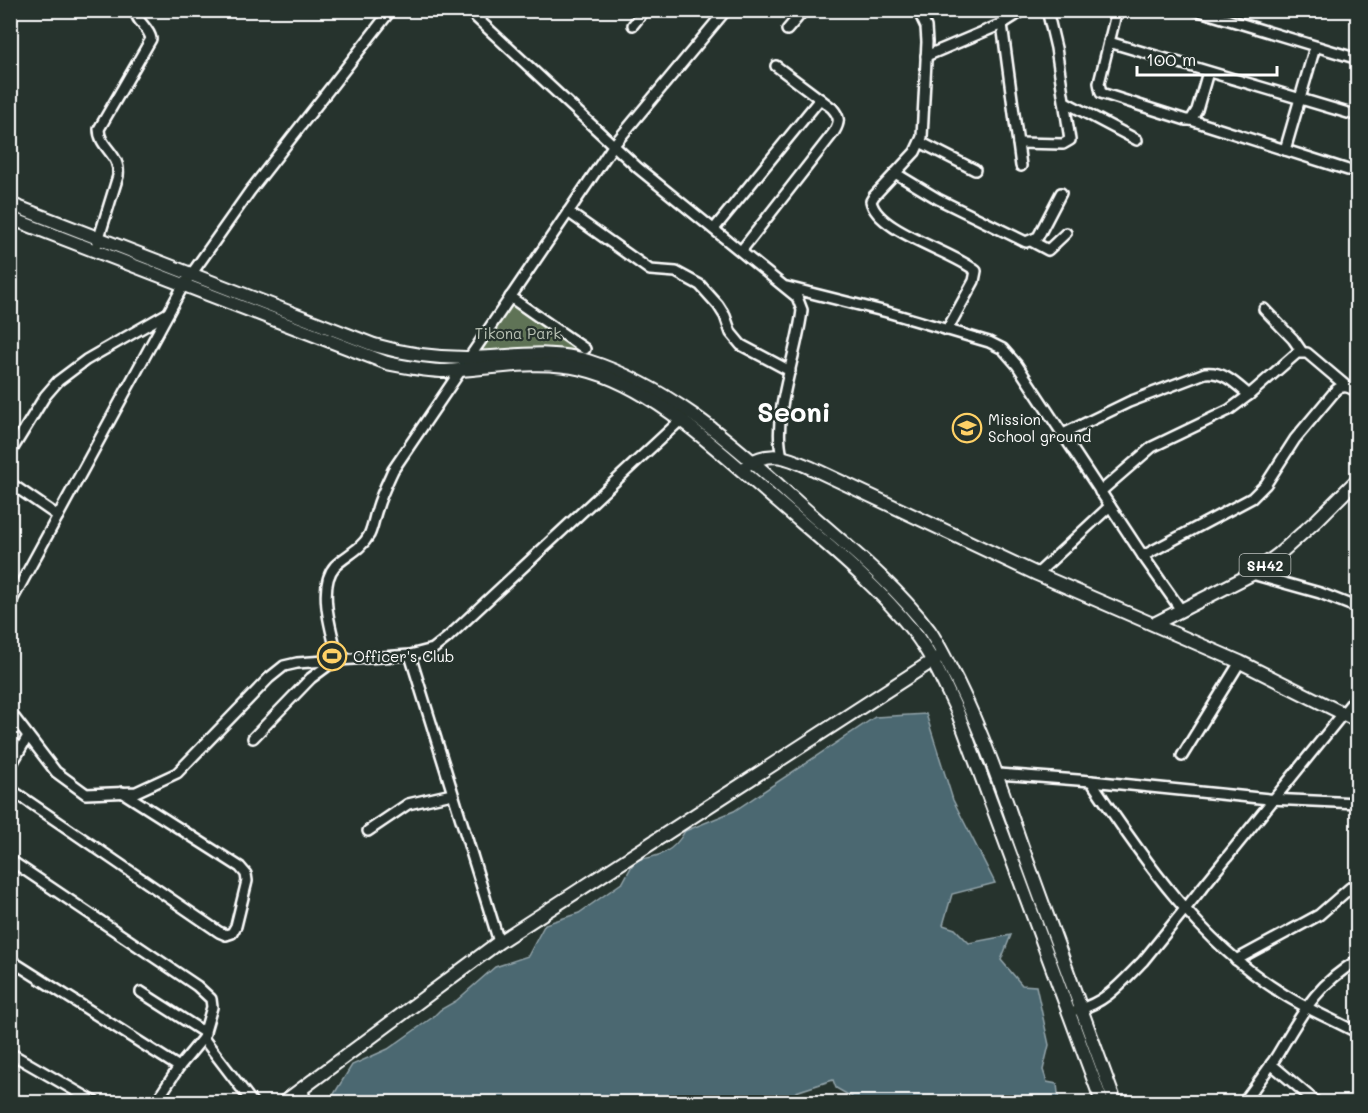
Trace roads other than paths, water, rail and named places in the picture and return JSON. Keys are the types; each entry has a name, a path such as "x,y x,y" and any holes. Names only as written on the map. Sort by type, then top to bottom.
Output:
{"main road":[{"path":"10,204 97,243 183,286 387,363 414,369 460,370 526,364 581,369 631,388 684,417 752,461 886,582 930,632 943,654 973,714 998,774 1075,1010 1102,1102"},
{"path":"10,218 97,243 191,274 374,345 404,354 468,358 550,354 587,360 650,387 739,469 872,585 915,634 932,661 957,711 1075,1010 1115,1102"},
{"path":"739,469 752,461 771,455 782,456 1037,573 1240,662 1358,721"},
{"name":"SH42","path":"1154,624 1252,574 1280,554 1358,479"},
{"path":"284,1102 499,942 943,654"}],"street":[{"path":"97,243 120,166 99,136 99,129 151,39 150,32 138,19 135,10"},
{"path":"10,604 183,286 250,191 391,10"},
{"path":"468,10 613,146 797,297 802,310 779,429 778,445 782,456"},
{"path":"633,25 645,10"},
{"path":"336,661 327,598 330,573 368,538 384,488 393,470 613,146 723,14 712,10"},
{"path":"787,30 804,10"},
{"path":"918,10 926,27 923,127 920,142 915,152 871,201 876,213 892,226 976,271 974,281 947,330"},
{"path":"926,56 1002,24 1024,10"},
{"path":"1018,143 1067,143 1070,140 1047,10"},
{"path":"1118,10 1098,82 1101,93 1348,171"},
{"path":"1196,10 1358,60"},
{"path":"1002,24 1021,166"},
{"path":"1109,42 1358,116"},
{"path":"1285,150 1315,47"},
{"path":"741,251 837,128 839,122 837,113 776,66"},
{"path":"1191,120 1197,110 1208,72"},
{"path":"714,229 820,99"},
{"path":"1065,102 1137,140"},
{"path":"920,142 975,170"},
{"path":"895,173 929,194 1018,240 1031,241 1048,250 1066,233"},
{"path":"1031,241 1038,237 1061,193"},
{"path":"568,212 650,270 676,272 700,285 718,305 731,333 741,345 790,371"},
{"path":"785,287 947,330 989,342 1003,349 1017,365 1181,610"},
{"path":"510,297 585,349"},
{"path":"1264,309 1293,339 1302,352 1312,357 1346,386 1358,393"},
{"path":"10,453 45,396 58,381 86,360 168,312"},
{"path":"1100,492 1152,447 1229,410 1290,358 1302,352"},
{"path":"1063,434 1129,402 1205,373 1219,373 1226,376 1249,395"},
{"path":"1143,556 1261,491 1295,439 1326,400 1341,386 1346,386"},
{"path":"10,712 56,771 86,794 136,792 177,773 269,678 284,666 297,663 410,655 433,649 684,417"},
{"path":"10,483 58,516"},
{"path":"1037,573 1110,507"},
{"path":"1252,574 1320,593 1358,608"},
{"path":"410,655 499,942"},
{"path":"253,738 299,689 336,661"},
{"path":"1182,756 1240,662"},
{"path":"1075,1010 1112,993 1143,961 1358,695"},
{"path":"10,767 28,736"},
{"path":"998,774 1091,781 1272,800 1358,803"},
{"path":"1091,781 1128,837 1184,909 1236,960 1280,993 1358,1033"},
{"path":"10,789 219,932 226,935 232,933 239,915 247,881 246,874 240,867 122,792"},
{"path":"368,831 408,804 452,794"},
{"path":"10,860 211,999 212,1007 204,1035 156,1102"},
{"path":"1236,960 1319,915 1358,881"},
{"path":"10,960 179,1067"},
{"path":"1244,1102 1271,1064 1306,1006 1320,989 1344,968 1358,960"},
{"path":"141,992 204,1035 252,1102"},
{"path":"11,1054 95,1102"},
{"path":"1271,1064 1316,1102"},
{"path":"303,1088 305,1102"}],"water":[{"path":"926,714 953,800 995,883 952,894 943,925 955,929 969,943 1011,935 1001,960 1022,985 1036,986 1049,1045 1043,1070 1047,1082 1057,1084 1059,1102 852,1102 852,1097 836,1088 833,1080 796,1092 790,1102 329,1102 352,1065 388,1049 440,1010 456,1001 495,967 528,956 545,924 579,913 623,882 635,860 664,853 685,831 734,811 875,717"}],"place":[{"name":"Mission School ground","path":"967,428"},
{"name":"Officer's Club","path":"332,656"}],"district":[{"name":"Seoni","path":"794,411"}],"park label":[{"name":"Tikona Park","path":"518,333"}]}
